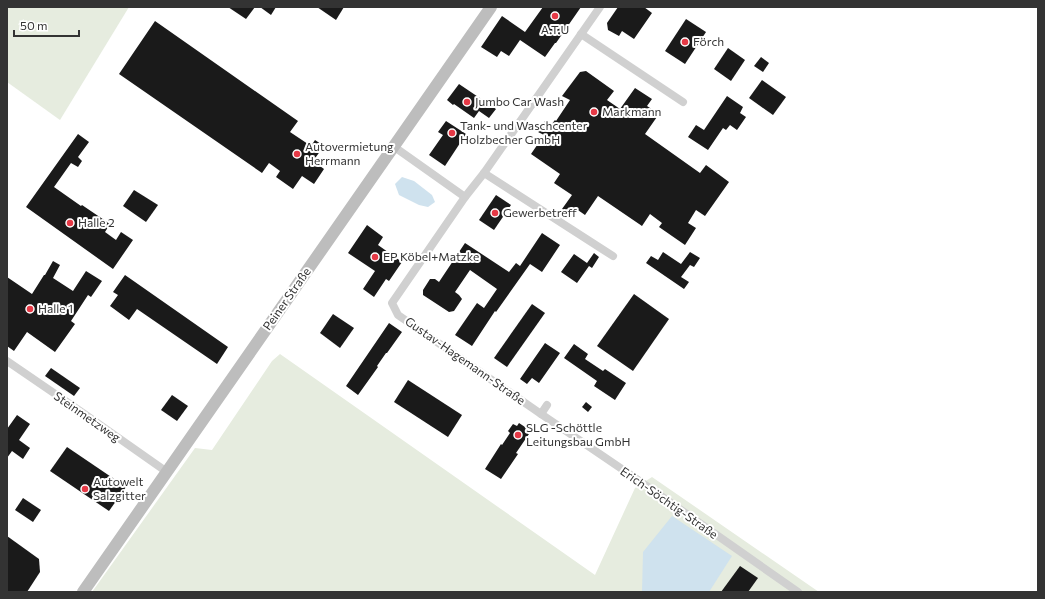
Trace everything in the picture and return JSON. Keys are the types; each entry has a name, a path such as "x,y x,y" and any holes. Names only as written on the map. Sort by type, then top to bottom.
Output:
{"main road":[{"name":"Peiner Straße","path":"83,592 491,7"}],"street":[{"name":"Gustav-Hagemann-Straße","path":"540,414 398,315 392,303 465,197 484,173 600,7"},
{"path":"581,34 683,102"},
{"path":"394,146 465,197"},
{"path":"484,173 613,256"},
{"name":"Steinmetzweg","path":"7,362 167,472"},
{"path":"540,414 547,405"},
{"name":"Erich-Söchtig-Straße","path":"540,414 798,592"}],"shaded area":[{"path":"7,7 129,7 60,120 7,82"},
{"path":"280,354 595,575 635,488 652,477 819,592 92,592 195,448 212,450 272,361"}],"water":[{"path":"402,177 414,181 432,195 435,202 428,207 419,205 399,195 395,184"},
{"path":"672,516 732,556 709,592 642,592 643,552"}],"building":[{"path":"228,7 255,7 246,19"},
{"path":"260,7 276,7 271,15"},
{"path":"317,7 344,7 336,20"},
{"path":"543,7 581,7 545,57 520,40 509,56 501,51 497,57 481,47 502,16 525,32"},
{"path":"618,7 644,7 652,13 634,39 622,31 619,36 608,30 607,23"},
{"name":"Förch","path":"686,19 706,32 685,64 665,51"},
{"path":"155,21 298,121 290,132 311,146 315,140 324,146 313,161 324,169 314,184 302,176 293,189 276,177 280,171 269,163 262,173 119,74"},
{"path":"728,48 745,60 731,81 714,69"},
{"path":"761,57 769,63 763,72 754,66"},
{"path":"586,71 614,91 607,100 620,109 635,88 652,99 647,106 659,114 645,134 700,173 706,165 729,182 705,216 696,210 688,223 696,228 685,245 659,227 662,223 650,214 642,226 598,196 585,215 575,208 570,215 562,209 572,195 554,183 560,174 531,154 544,135 538,132 545,121 551,125 555,120 556,121 570,100 562,96 580,72"},
{"path":"762,80 786,97 773,115 749,98"},
{"name":"Jumbo Car Wash","path":"459,84 496,109 489,118 479,111 474,118 447,100"},
{"path":"727,96 743,107 740,113 746,117 737,130 730,125 726,130 723,128 708,150 688,137 696,125 704,130"},
{"path":"446,121 466,134 445,166 429,155 443,135 438,132"},
{"path":"78,134 89,142 78,157 82,161 78,167 71,163 54,187 110,224 105,232 116,240 121,232 133,240 113,269 26,207"},
{"path":"134,190 158,205 146,222 123,206"},
{"name":"Gewerbetreff","path":"496,195 511,205 494,230 479,220"},
{"name":"EP Köbel+Matzke","path":"367,225 383,237 378,245 402,262 389,281 386,279 374,297 363,289 375,271 348,253"},
{"path":"542,233 560,245 542,272 530,264 496,312 495,311 472,346 455,335 477,303 484,308 497,289 470,270 455,292 462,299 454,311 449,312 423,295 423,290 430,279 435,279 439,282 465,243 509,272 516,263 520,266"},
{"path":"663,252 681,264 690,252 700,258 694,267 690,265 681,277 689,282 684,289 646,263 651,256 658,260"},
{"path":"594,253 599,257 592,268 589,266 577,283 561,272 574,254 587,263"},
{"path":"53,261 60,265 53,278 73,291 86,271 102,281 91,297 88,295 71,321 75,324 55,352 27,332 14,351 7,346 7,277 32,294"},
{"path":"125,275 228,347 217,364 137,309 129,320 110,306 118,295 113,292"},
{"path":"634,294 669,319 633,371 597,346"},
{"path":"532,304 545,313 507,367 494,358"},
{"path":"333,314 354,328 340,348 320,333"},
{"path":"389,323 402,332 358,395 346,386"},
{"path":"545,343 560,353 539,383 532,378 527,384 520,379"},
{"path":"574,344 588,354 585,359 603,371 605,369 626,383 615,400 594,386 597,381 564,358"},
{"path":"51,368 80,388 74,396 45,376"},
{"path":"408,380 462,415 448,437 394,402"},
{"path":"172,395 188,406 177,421 161,410"},
{"path":"586,402 592,407 588,412 582,407"},
{"path":"17,415 30,424 19,440 30,448 23,459 12,451 7,458 7,429"},
{"path":"519,423 531,431 501,479 485,469 510,433 508,431 513,424 517,426"},
{"path":"67,447 126,487 109,511 50,471"},
{"path":"23,498 41,510 33,522 15,510"},
{"path":"7,536 39,559 40,572 27,592 7,592"},
{"path":"740,566 758,578 748,592 721,592"}],"place":[{"name":"A.T.U","path":"555,16"},
{"name":"Förch","path":"685,42"},
{"name":"Jumbo Car Wash","path":"467,102"},
{"name":"Markmann","path":"594,112"},
{"name":"Tank- und Waschcenter Holzbecher GmbH","path":"452,133"},
{"name":"Autovermietung Herrmann","path":"297,154"},
{"name":"Gewerbetreff","path":"495,213"},
{"name":"Halle 2","path":"70,223"},
{"name":"EP Köbel+Matzke","path":"375,257"},
{"name":"Halle 1","path":"30,309"},
{"name":"SLG -Schöttle Leitungsbau GmbH","path":"518,435"},
{"name":"Autowelt Salzgitter","path":"85,489"}]}
